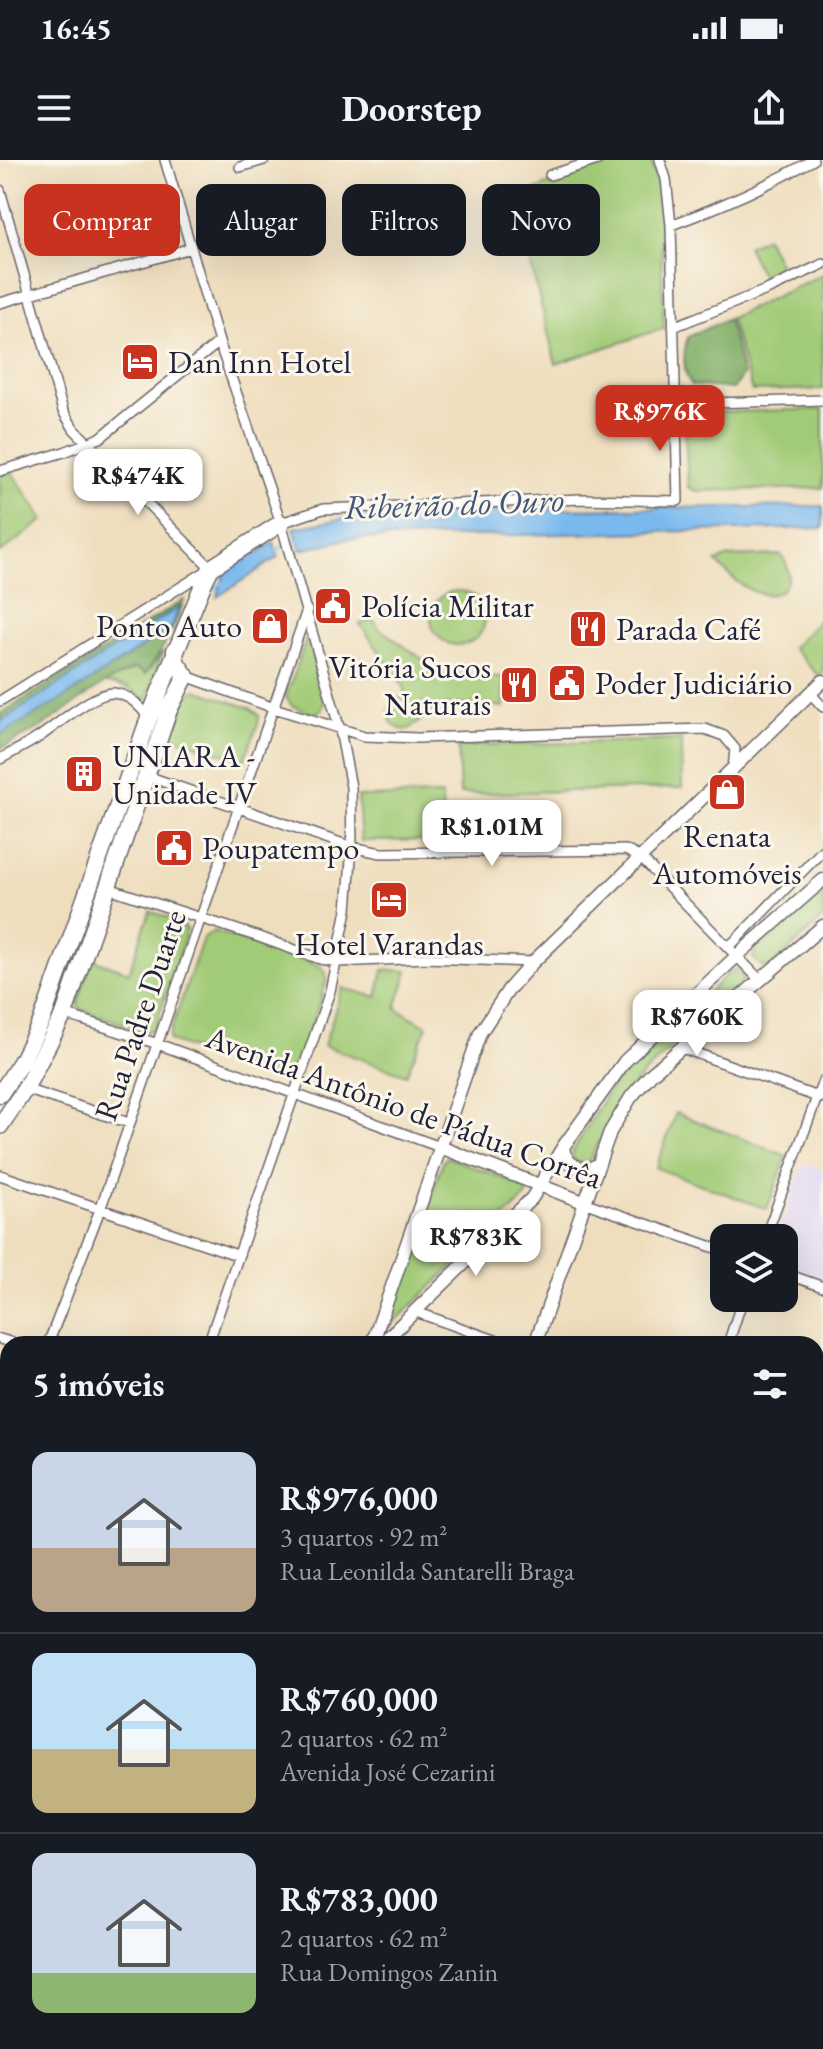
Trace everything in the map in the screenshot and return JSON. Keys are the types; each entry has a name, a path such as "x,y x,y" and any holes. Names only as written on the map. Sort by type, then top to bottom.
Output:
{"main road":[{"path":"0,1094 21,1062 42,1020 149,718 207,575 282,528"},
{"path":"0,1126 25,1089 64,1014 169,710 186,676 176,662 175,649"}],"street":[{"path":"165,160 219,342 307,610 340,730 351,787 352,847 347,910 338,962 211,1336"},
{"path":"240,167 264,160"},
{"path":"550,175 598,160"},
{"path":"282,528 323,509 582,499 678,501 671,225 666,179 660,160"},
{"path":"671,225 740,197 813,160"},
{"path":"0,190 63,411 74,429 90,443 207,575 0,701"},
{"path":"0,230 11,228"},
{"path":"0,303 191,248"},
{"path":"673,327 823,264"},
{"path":"0,471 100,438 219,342"},
{"path":"676,404 823,400"},
{"name":"Rua Padre Duarte","path":"51,1336 101,1207 307,610"},
{"path":"186,676 364,736 418,738 705,729 724,736 735,749 733,769"},
{"path":"375,1336 480,1033 509,989 533,962 823,681"},
{"path":"0,759 37,739 94,699 111,692 128,697 149,718"},
{"path":"810,693 823,707"},
{"path":"147,776 352,847 381,853 626,850 642,859 760,980"},
{"path":"390,1336 532,1198 563,1147 625,1061 734,951 823,850"},
{"path":"734,951 823,880"},
{"path":"108,888 320,959 338,962 426,958 533,962"},
{"path":"538,1336 610,1132 631,1097 651,1074 823,926"},
{"name":"Avenida Antônio de Pádua Corrêa","path":"64,1014 158,1044 710,1246"},
{"path":"682,1048 820,1098"},
{"path":"770,1224 820,1098 823,1081"},
{"path":"25,1089 129,1123"},
{"path":"563,1147 564,1157 573,1166 587,1170 599,1164"},
{"path":"0,1175 237,1255"},
{"path":"798,1278 823,1287"},
{"path":"416,1312 484,1336"},
{"path":"731,1336 738,1312"}],"shaded area":[{"path":"804,1163 823,1170 823,1278 798,1269 798,1224 782,1224"}],"green space":[{"path":"613,160 651,160 659,187 664,328 556,364 529,256 600,256 600,184 550,184"},
{"path":"766,237 781,268 762,277 747,246"},
{"path":"823,274 823,389 752,391 730,318"},
{"path":"728,319 743,374 733,389 692,385 684,362 688,337"},
{"path":"823,409 823,488 696,491 688,487 685,426 688,415"},
{"path":"12,472 44,520 0,553 0,476"},
{"path":"781,555 788,571 786,585 767,595 746,588 716,562 729,557"},
{"path":"458,591 477,599 485,618 477,637 458,645 439,637 431,618 439,599"},
{"path":"184,600 168,639 145,674 135,668 105,683 40,728 0,749 0,714"},
{"path":"823,616 823,673 820,677 792,648"},
{"path":"373,619 380,629 445,675 503,677 504,707 441,706 413,727 401,729 394,725 389,710 403,696 405,688 360,624"},
{"path":"306,640 310,643 325,699 322,709 314,714 292,706 286,697"},
{"path":"163,652 146,701 128,688 105,683 135,668 145,674"},
{"path":"196,690 250,708 259,715 244,761 171,736 187,697"},
{"path":"681,740 682,788 460,794 458,746"},
{"path":"442,795 443,840 361,841 358,797"},
{"path":"823,890 823,918 771,967 761,966 753,958 754,949"},
{"path":"150,911 178,921 187,930 155,1028 147,1032 83,1010 78,1002 92,959 129,972"},
{"path":"214,931 318,965 325,971 327,980 294,1077 284,1082 170,1041 169,1036 203,938"},
{"path":"737,969 744,979 739,987 641,1076 625,1095 588,1162 580,1163 572,1158 573,1151 607,1093 628,1065 674,1027 729,972"},
{"path":"383,970 408,971 396,1008 427,1026 406,1075 324,1046 342,988 377,997"},
{"path":"676,1113 787,1156 767,1209 656,1168"},
{"path":"447,1157 527,1187 527,1196 388,1328 443,1161"}],"water":[{"path":"823,506 823,528 347,539 301,550 294,528 368,514"},
{"path":"274,542 278,557 217,597 225,573"},
{"path":"179,607 171,628 69,695 0,735 0,722"}],"waterway":[{"name":"Ribeirão do Ouro","path":"275,551 300,539"},
{"name":"Ribeirão do Ouro","path":"207,594 224,582"}],"place":[{"name":"Dan Inn Hotel","path":"140,362"},
{"name":"Polícia Militar","path":"333,606"},
{"name":"Ponto Auto","path":"270,626"},
{"name":"Parada Café","path":"588,629"},
{"name":"Poder Judiciário","path":"567,683"},
{"name":"Vitória Sucos Naturais","path":"519,685"},
{"name":"UNIARA - Unidade IV","path":"84,774"},
{"name":"Renata Automóveis","path":"727,792"},
{"name":"Poupatempo","path":"174,848"},
{"name":"Hotel Varandas","path":"389,900"}]}
